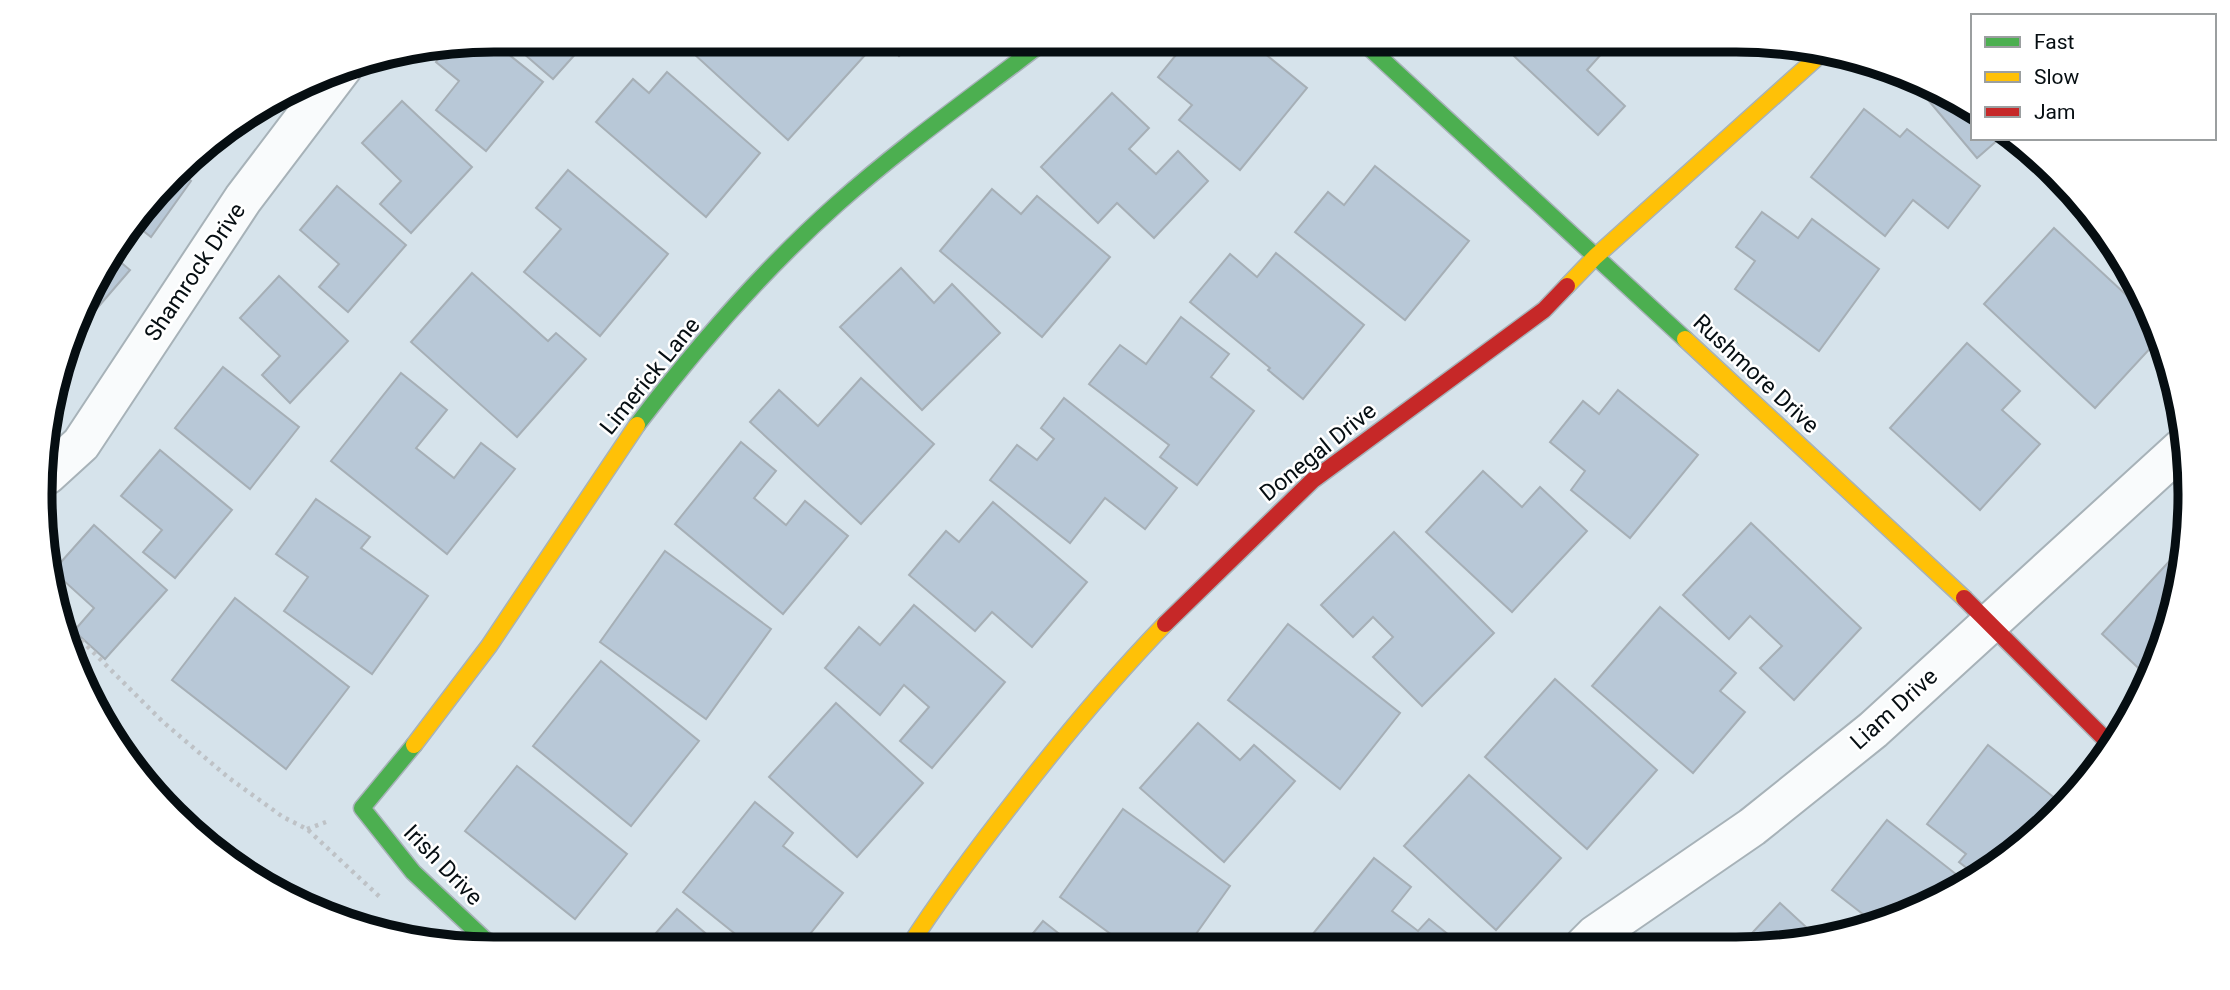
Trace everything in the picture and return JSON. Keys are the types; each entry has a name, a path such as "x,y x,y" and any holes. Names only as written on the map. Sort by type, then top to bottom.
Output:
{"street":[{"name":"Limerick Lane","path":"362,808 445,707 491,644 618,452 663,392 718,328 774,267 860,184 1030,52"},
{"name":"Rushmore Drive","path":"1374,52 1990,622 2105,738"},
{"name":"Donegal Drive","path":"915,937 992,829 1061,741 1131,659 1196,592 1312,481 1544,310 1595,257 1814,60"},
{"name":"Shamrock Drive","path":"53,470 81,444 243,199 330,85"},
{"name":"Liam Drive","path":"1593,937 1752,827 1873,730 2176,454"},
{"name":"Irish Drive","path":"362,808 413,872 482,937"}],"path":[{"path":"75,634 162,721 229,778 283,817 307,829 385,902"}],"building":[{"path":"506,52 543,82 486,151 436,110 459,81 436,62 441,56"},
{"path":"522,52 577,52 553,79"},
{"path":"864,52 866,54 788,140 694,54"},
{"path":"1178,52 1263,52 1307,88 1240,170 1179,120 1192,105 1158,77"},
{"path":"1510,52 1603,52 1587,70 1625,106 1598,135"},
{"path":"667,72 760,153 706,217 596,122 633,79 649,93"},
{"path":"1112,93 1149,128 1129,149 1156,174 1178,151 1208,181 1154,238 1117,203 1098,223 1041,167"},
{"path":"1924,95 1971,121 1971,140 1998,140 1977,158"},
{"path":"402,101 472,167 411,233 380,204 401,181 362,143"},
{"path":"1864,109 1900,137 1907,129 1980,186 1948,228 1913,200 1885,236 1811,177"},
{"path":"1375,166 1469,241 1405,320 1295,232 1328,192 1344,205"},
{"path":"568,170 668,254 600,336 524,272 561,229 536,208"},
{"path":"187,178 191,181 151,237 141,229"},
{"path":"337,186 406,245 348,312 319,287 339,264 300,230"},
{"path":"992,189 1021,214 1037,196 1110,257 1042,337 940,251"},
{"path":"1762,212 1798,238 1812,219 1879,269 1819,351 1735,289 1755,261 1736,247"},
{"path":"2054,228 2133,301 2152,347 2095,408 1984,304"},
{"path":"1276,253 1364,325 1303,399 1190,302 1230,254 1257,277"},
{"path":"120,261 130,270 90,316"},
{"path":"901,268 934,303 952,284 1000,333 922,410 840,327"},
{"path":"472,273 548,341 556,333 586,359 517,437 411,342"},
{"path":"279,276 348,341 290,403 262,375 280,356 240,318"},
{"path":"1181,317 1229,354 1211,377 1254,411 1197,485 1160,457 1169,445 1089,384 1120,345 1146,364"},
{"path":"1967,343 2020,391 2002,410 2040,444 1980,510 1890,428"},
{"path":"223,367 299,427 250,489 175,428"},
{"path":"401,373 447,410 416,448 454,478 481,443 515,469 447,554 331,461"},
{"path":"861,378 934,444 861,524 750,422 779,390 818,426"},
{"path":"1618,390 1698,455 1630,538 1571,490 1585,471 1550,442 1583,401 1599,414"},
{"path":"1064,398 1177,488 1145,529 1105,498 1070,543 990,480 1017,445 1037,460 1054,439 1041,428"},
{"path":"741,442 776,471 754,498 786,525 805,501 848,536 783,614 675,524"},
{"path":"160,450 232,510 175,578 143,552 162,530 121,496"},
{"path":"1483,471 1522,507 1540,487 1587,531 1512,612 1426,532"},
{"path":"316,499 370,537 361,548 428,596 372,674 284,611 308,577 276,554"},
{"path":"993,502 1087,582 1032,647 992,612 975,631 909,575 946,531 959,542"},
{"path":"1751,523 1861,628 1794,700 1760,668 1782,646 1750,616 1729,639 1683,595"},
{"path":"94,525 167,590 105,659 74,631 94,608 60,578 58,565"},
{"path":"1394,532 1494,633 1422,706 1373,657 1393,637 1373,617 1353,637 1321,605"},
{"path":"665,551 771,629 706,719 600,642"},
{"path":"2173,557 2162,610 2141,671 2102,634"},
{"path":"235,598 349,687 286,769 172,680"},
{"path":"914,605 1005,682 932,768 900,741 929,707 904,685 880,715 825,668 859,627 880,645"},
{"path":"1660,607 1736,673 1720,691 1745,712 1693,773 1592,686"},
{"path":"1288,624 1400,713 1340,789 1228,700"},
{"path":"601,661 699,741 631,826 533,746"},
{"path":"1555,679 1657,770 1587,849 1485,757"},
{"path":"836,703 923,783 857,857 769,777"},
{"path":"1198,723 1240,760 1254,745 1295,781 1224,862 1140,788"},
{"path":"1988,745 2056,799 2027,828 1969,870 1959,862 1966,854 1927,824"},
{"path":"517,766 627,854 575,919 465,831"},
{"path":"1469,775 1561,858 1496,930 1404,846"},
{"path":"755,802 793,833 783,846 843,893 808,937 739,937 683,892"},
{"path":"1123,809 1230,886 1194,937 1115,937 1060,897"},
{"path":"1887,820 1959,876 1904,904 1867,917 1832,890"},
{"path":"1374,858 1411,887 1392,911 1418,931 1429,919 1452,937 1310,937"},
{"path":"1780,903 1810,931 1764,937 1748,937"},
{"path":"677,909 710,937 652,937"},
{"path":"1043,921 1063,937 1030,937"}],"traffic: fast":[{"path":"637,425 683,366 732,310 810,229 888,161 1030,52"},
{"path":"1374,52 1685,339"},
{"path":"414,745 362,808 413,872 482,937"}],"traffic: slow":[{"path":"1567,286 1595,257 1814,60"},
{"path":"1685,339 1964,598"},
{"path":"414,745 489,646 637,425"},
{"path":"915,937 963,868 1039,769 1109,685 1165,624"}],"traffic: jam":[{"path":"1165,624 1313,480 1544,310 1567,286"},
{"path":"1964,598 2104,738"}]}
